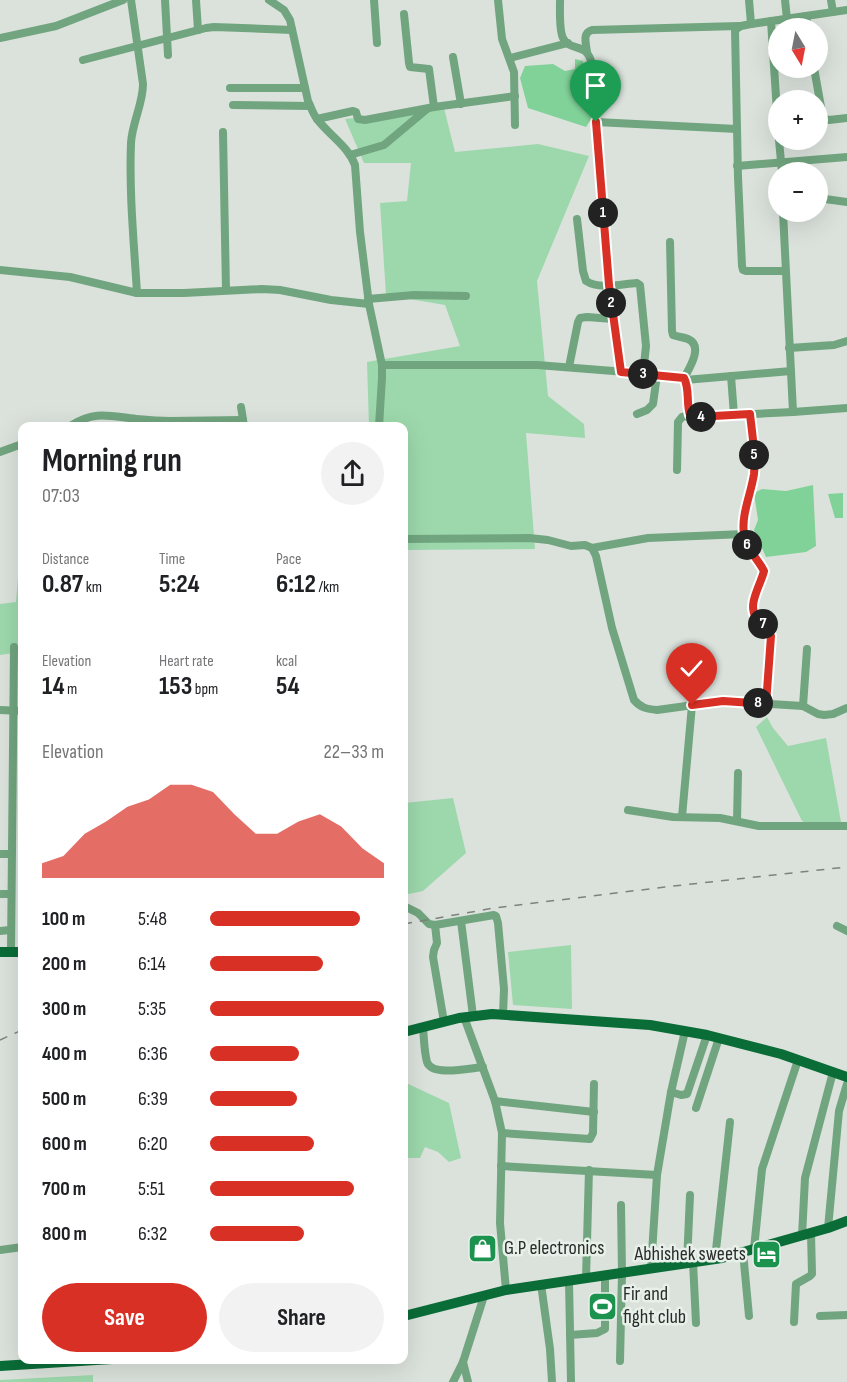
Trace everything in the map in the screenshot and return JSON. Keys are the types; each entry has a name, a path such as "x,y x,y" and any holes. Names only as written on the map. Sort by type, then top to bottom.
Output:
{"main road":[{"path":"3,953 18,952"},
{"path":"408,1031 492,1014 650,1025 719,1038 798,1060 847,1077"},
{"path":"408,1315 506,1290 715,1259 847,1221"},
{"path":"0,1366 32,1364"}],"street":[{"path":"0,38 56,26 123,0"},
{"path":"131,0 143,90 131,142 137,293"},
{"path":"165,0 168,55"},
{"path":"196,0 198,30"},
{"path":"269,0 284,10 290,20 310,106 317,119 350,155 355,165 368,301 381,365 379,422"},
{"path":"374,0 377,43"},
{"path":"498,0 500,31 514,72 515,125"},
{"path":"560,0 563,39 587,52"},
{"path":"749,0 750,24"},
{"path":"785,0 787,18"},
{"path":"831,0 833,12"},
{"path":"793,18 847,11"},
{"path":"404,14 409,63 411,67 429,69 431,108"},
{"path":"621,372 609,285 592,65 587,52 586,34 592,30 741,26 768,21"},
{"path":"741,26 735,30 734,34 742,270 785,271"},
{"path":"83,60 214,27 292,30"},
{"path":"510,58 568,43"},
{"path":"453,57 461,104"},
{"path":"816,78 823,118 829,120 847,118"},
{"path":"230,88 305,88"},
{"path":"317,119 353,111 356,112 358,119 365,120 515,96"},
{"path":"233,105 310,106"},
{"path":"350,155 390,141 431,108"},
{"path":"596,122 737,129"},
{"path":"223,132 226,290"},
{"path":"792,162 847,157"},
{"path":"737,166 768,164"},
{"path":"828,199 847,202"},
{"path":"577,219 586,281 594,285 638,283 640,285 646,346 643,374"},
{"path":"783,222 793,412"},
{"path":"670,242 672,331 673,335 688,339 693,343 694,349 694,360 684,379"},
{"path":"0,270 70,277 137,293 184,293 262,288 331,300 368,301 414,295 466,296"},
{"path":"569,367 580,318 613,319"},
{"path":"789,348 834,345 847,341"},
{"path":"381,365 537,364 684,379 791,371"},
{"path":"637,414 653,404 657,375"},
{"path":"731,376 734,415"},
{"path":"684,379 687,383 690,415"},
{"path":"242,407 243,422"},
{"path":"677,470 678,422 682,417 847,408"},
{"path":"77,422 92,416 111,414 126,422"},
{"path":"750,414 754,467 744,534 750,553 764,571 753,609 754,616 768,629 771,636 766,704"},
{"path":"0,452 18,445"},
{"path":"408,539 529,538 571,546 585,545 592,548 648,538 744,534"},
{"path":"592,548 596,556 612,628 634,700 640,707 657,710 723,701 803,706 825,715 847,708"},
{"path":"3,953 10,930 18,711 14,647"},
{"path":"803,706 807,649"},
{"path":"681,817 692,705"},
{"path":"0,710 18,711"},
{"path":"737,821 738,773"},
{"path":"628,810 681,817 712,817 759,826 847,826"},
{"path":"0,854 11,854"},
{"path":"0,894 11,894"},
{"path":"408,908 435,926 496,916 504,989 503,1015"},
{"path":"461,921 469,1017 495,1101 502,1133 500,1223 506,1290"},
{"path":"435,926 437,944 433,957 444,1022"},
{"path":"837,926 847,931"},
{"path":"0,931 10,930"},
{"path":"423,1027 427,1061 433,1069 441,1071 483,1067"},
{"path":"651,1269 657,1175 671,1092 685,1031"},
{"path":"671,1092 687,1094 707,1035"},
{"path":"696,1108 719,1038"},
{"path":"749,1316 749,1250 762,1169 798,1060"},
{"path":"794,1322 796,1284 812,1274 806,1234 805,1178 833,1072"},
{"path":"502,1133 590,1139 593,1133 594,1084"},
{"path":"828,1228 839,1111 847,1084"},
{"path":"495,1101 594,1112"},
{"path":"715,1259 730,1122"},
{"path":"501,1166 657,1175"},
{"path":"586,1278 589,1170"},
{"path":"690,1195 690,1263 696,1323"},
{"path":"620,1361 621,1205"},
{"path":"0,1250 18,1248"},
{"path":"570,1335 597,1334 605,1329 605,1276"},
{"path":"569,1281 571,1382"},
{"path":"541,1284 552,1382"},
{"path":"453,1382 463,1362 484,1296"},
{"path":"820,1316 847,1315"},
{"path":"463,1362 468,1382"}],"shaded area":[{"path":"575,59 583,61 593,116 586,127 528,108 520,78 525,66 553,64 565,71 575,69"},
{"path":"444,108 455,152 538,144 589,156 537,281 548,396 584,424 585,438 526,433 535,549 408,550 408,422 369,422 367,362 460,346 445,305 386,295 380,203 407,201 411,163 364,163 345,119"},
{"path":"813,485 816,546 806,552 766,557 754,530 758,520 754,493 762,489 786,491"},
{"path":"843,493 843,518 835,518 828,494"},
{"path":"18,577 18,653 0,655 0,604 16,602"},
{"path":"767,717 788,746 826,738 841,822 811,825 802,821 756,727"},
{"path":"453,798 466,853 423,891 408,894 408,803"},
{"path":"571,945 572,1009 513,1005 508,952"},
{"path":"408,1084 449,1103 461,1158 449,1162 438,1152 425,1147 420,1158 408,1158"},
{"path":"93,1375 93,1382 0,1382 0,1380"}],"railway":[{"path":"408,923 494,908 847,867"},
{"path":"0,1040 18,1032"}],"place":[{"name":"G.P electronics","path":"483,1248"},
{"name":"Abhishek sweets","path":"767,1254"},
{"name":"Fir and fight club","path":"602,1306"}],"route":[{"path":"596,122 609,285 621,372 684,378 687,383 688,411 690,415 696,417 750,414 754,476 744,523 744,534 750,553 764,571 753,609 754,616 768,629 771,636 766,704 723,701 692,705"}]}
